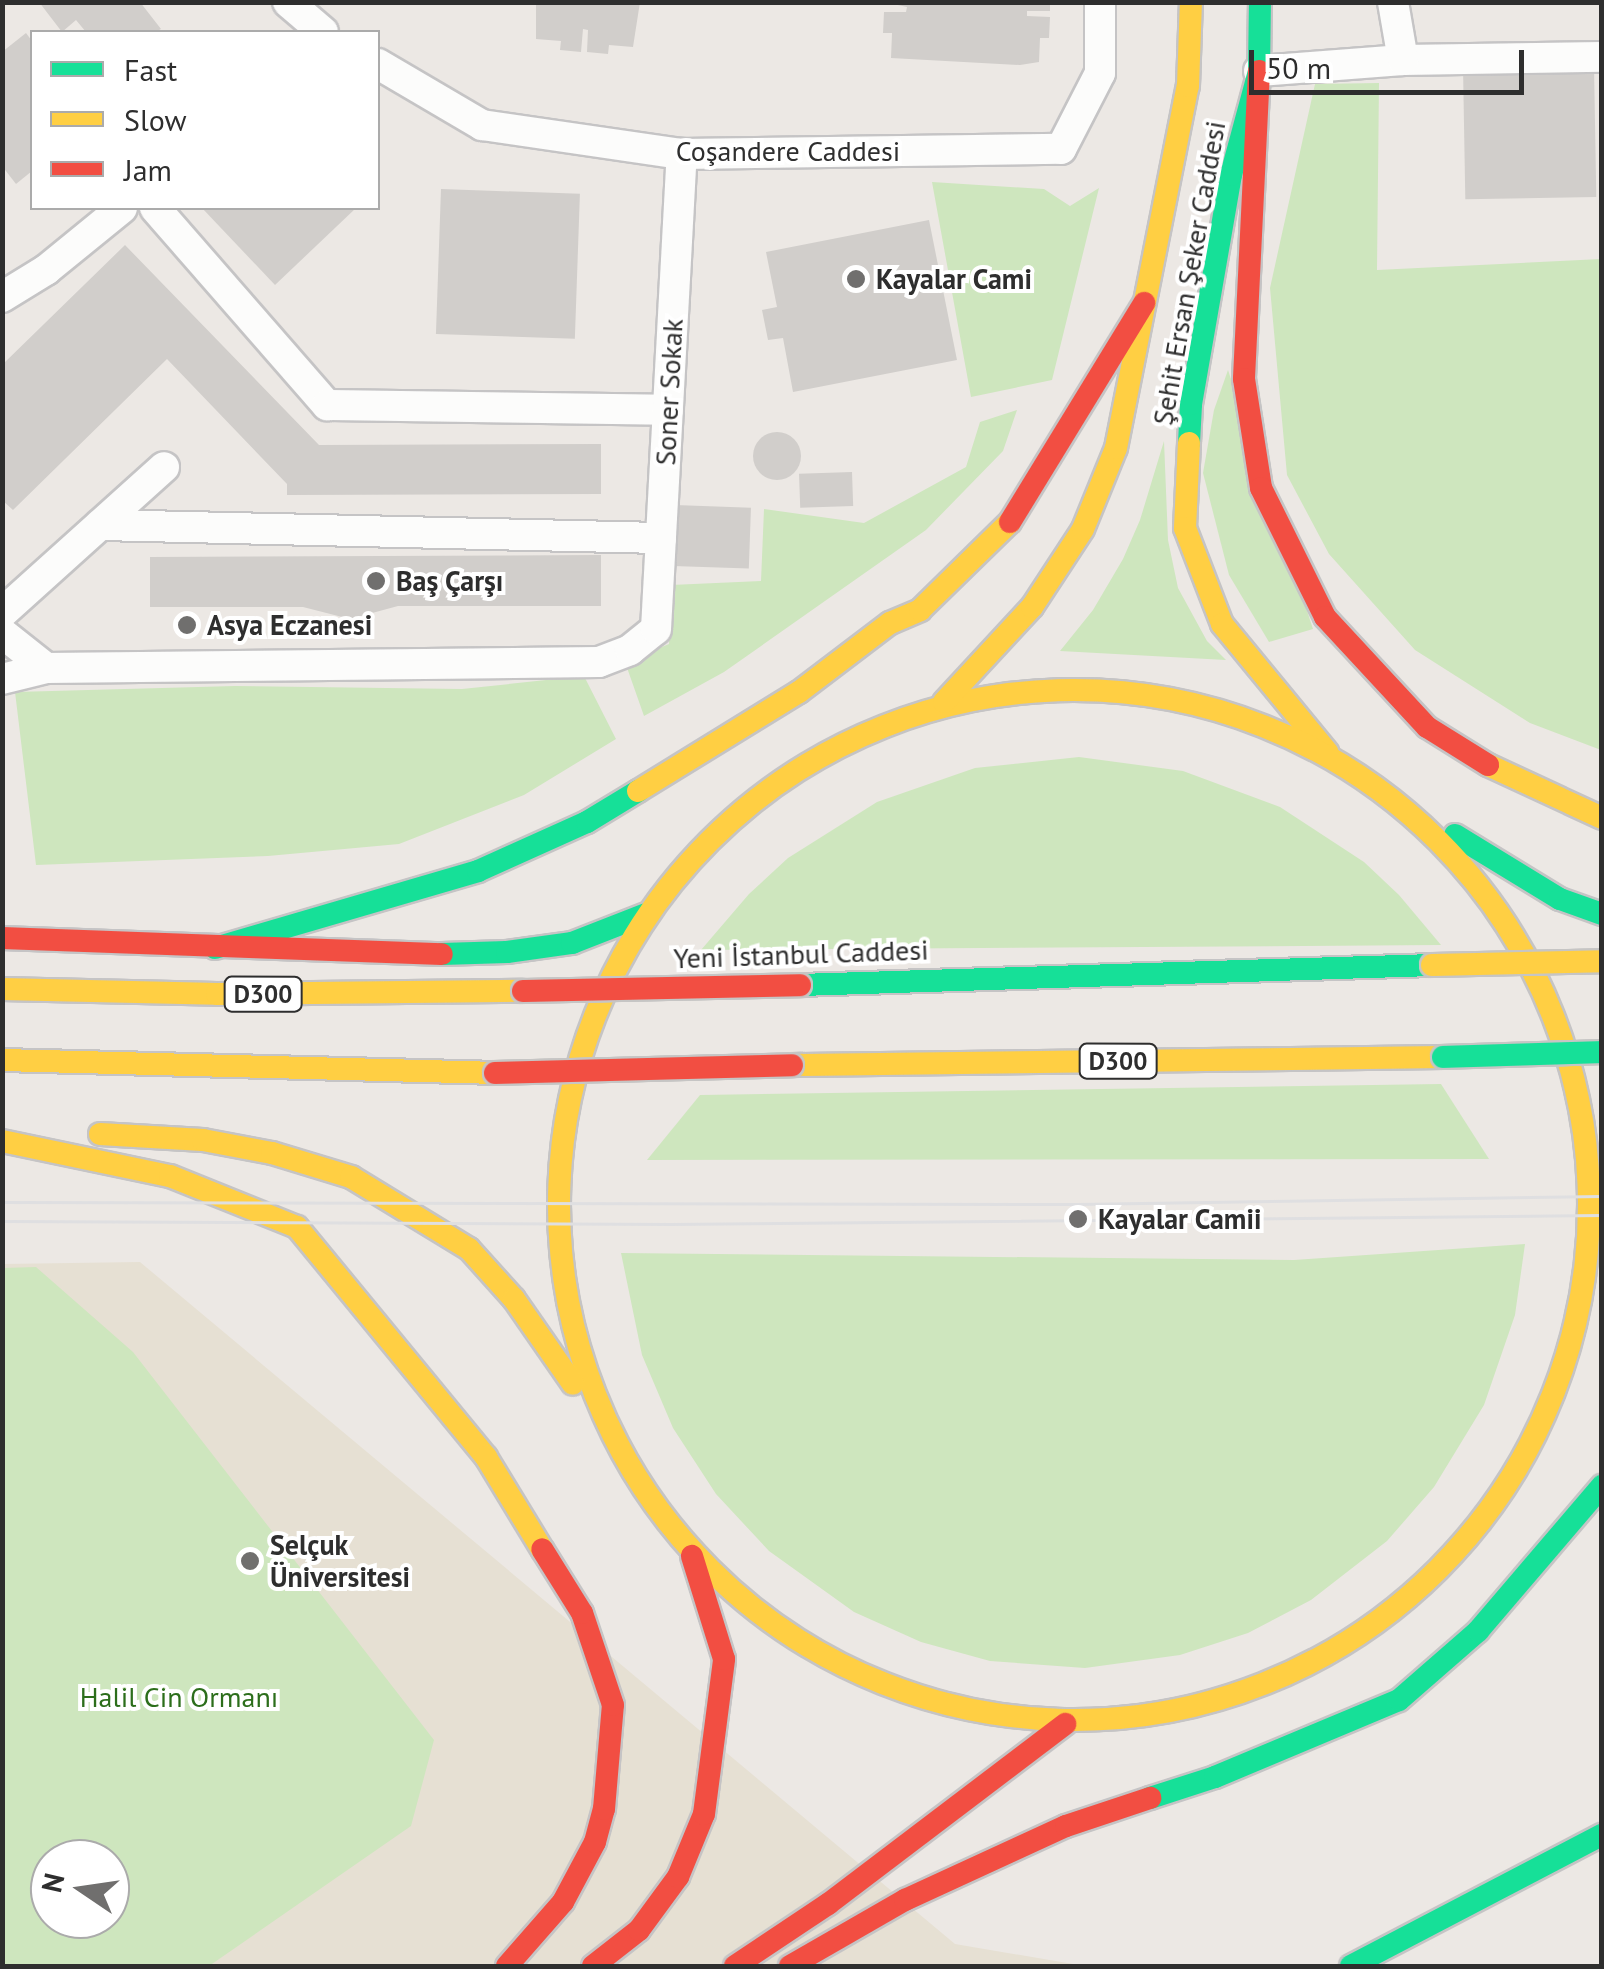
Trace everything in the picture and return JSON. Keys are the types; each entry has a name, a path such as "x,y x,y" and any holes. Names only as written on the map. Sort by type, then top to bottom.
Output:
{"main road":[{"name":"Şehit Ersan Şeker Caddesi","path":"944,702 1032,607 1083,529 1116,448 1188,86 1191,2"},
{"name":"Şehit Ersan Şeker Caddesi","path":"1260,2 1259,70 1231,175 1192,404 1186,528 1222,624 1327,752"},
{"path":"1259,70 1244,378 1262,488 1325,616 1427,726 1489,764 1602,818"},
{"path":"215,948 478,871 586,822 799,692 890,623 920,610 1019,514 1144,302"},
{"path":"612,1441 567,1311 557,1173 584,1038 646,914 716,839 813,758 944,702 1030,688 1099,687 1178,696 1254,718 1327,752 1560,899 1602,914"},
{"path":"1398,800 1482,886 1544,988 1581,1102 1591,1221 1573,1340 1529,1451"},
{"path":"2,938 386,955 507,952 572,944 646,914"},
{"name":"Yeni İstanbul Caddesi","path":"2,990 217,994 523,991 1602,961"},
{"name":"D300","path":"2,1060 495,1074 792,1065 1443,1058 1602,1052"},
{"path":"2,1132 203,1140 272,1153 352,1177 468,1249 514,1299 692,1556 799,1646 926,1703 1065,1724 1205,1707 1335,1653 1446,1565 1529,1451 1592,1346"},
{"path":"2,1141 170,1176 298,1228 486,1457 553,1566 582,1614 608,1686 613,1705 612,1760 595,1842 563,1902 507,1966"},
{"path":"790,1966 905,1900 1066,1826 1215,1777 1399,1700 1478,1630 1602,1486"},
{"path":"593,1966 639,1930 678,1877 704,1814 724,1659 692,1556"},
{"path":"735,1966 828,1904 1065,1724"},
{"path":"1350,1966 1602,1835"}],"street":[{"path":"288,2 321,30"},
{"name":"Coşandere Caddesi","path":"380,65 482,126 682,154 1061,150 1100,73 1100,2"},
{"path":"1394,2 1403,60"},
{"path":"1259,70 1403,60 1602,57"},
{"name":"Soner Sokak","path":"46,668 599,662 630,650 656,629 682,154"},
{"path":"2,296 46,270 120,210"},
{"path":"156,210 328,404 668,410"},
{"path":"2,613 164,467"},
{"path":"100,524 661,538"},
{"path":"2,633 46,668"},
{"path":"2,680 46,668"}],"shaded area":[{"name":"Selçuk Üniversitesi","path":"140,1262 955,1944 1085,1966 3,1966 2,1264"}],"green space":[{"path":"1379,83 1377,270 1601,259 1601,750 1530,723 1415,650 1329,554 1287,475 1270,288 1315,84"},
{"path":"932,182 1044,189 1070,206 1099,188 1052,380 971,397"},
{"path":"1228,370 1313,629 1269,642 1229,575 1203,473 1214,410"},
{"path":"1017,410 1003,451 926,530 724,672 644,716 625,662 669,644 671,585 761,581 764,509 864,523 966,467 980,422"},
{"path":"1164,441 1168,540 1178,588 1207,641 1226,660 1060,651 1093,610 1123,559 1140,520"},
{"path":"584,676 616,739 524,795 399,844 268,856 36,865 15,692 235,686 462,689"},
{"path":"1079,757 1183,771 1280,807 1364,862 1399,895 1441,945 701,950 749,894 788,858 877,802 975,768"},
{"path":"1441,1084 1489,1159 647,1160 700,1095"},
{"path":"1525,1244 1515,1315 1484,1405 1434,1487 1387,1541 1311,1600 1248,1633 1180,1655 1085,1668 990,1661 921,1642 854,1612 769,1551 716,1494 673,1428 642,1355 621,1253 1294,1260"},
{"name":"Halil Cin Ormanı","path":"36,1267 133,1352 434,1740 411,1826 209,1966 3,1966 2,1268"}],"building":[{"path":"39,2 140,2 161,29 84,30 76,20 60,30"},
{"path":"536,2 640,2 633,47 609,45 608,54 587,52 588,30 583,29 581,52 560,50 561,41 536,39"},
{"path":"884,2 1050,2 1050,11 1027,11 1027,16 1050,17 1049,38 1040,38 1039,62 1020,65 891,58 892,33 883,33 884,12 906,12 907,7"},
{"path":"26,33 30,38 30,173 16,184 2,166 2,52"},
{"path":"1594,66 1596,197 1465,199 1463,68"},
{"path":"441,189 580,194 575,339 436,334"},
{"path":"204,210 354,210 275,285"},
{"name":"Kayalar Cami","path":"929,220 957,360 793,392 783,338 768,340 762,310 777,307 766,252"},
{"path":"125,245 319,445 601,444 601,494 287,495 287,484 167,359 13,510 2,500 2,365"},
{"path":"777,432 794,439 801,456 794,473 777,480 760,473 753,456 760,439"},
{"path":"852,472 853,506 800,508 799,474"},
{"path":"675,505 751,508 749,569 673,566"},
{"name":"Baş Çarşı","path":"601,555 601,606 398,606 350,619 303,607 150,607 150,557"}],"tram line":[{"path":"2,1202 1077,1204 1602,1196"},
{"path":"2,1221 671,1224 1602,1215"}],"traffic: fast":[{"path":"1189,443 1191,404 1231,175 1259,71 1260,2"},
{"path":"215,948 478,871 587,822 638,791"},
{"path":"1455,835 1560,899 1602,914"},
{"path":"442,954 507,952 572,943 646,914"},
{"path":"800,985 1432,965"},
{"path":"1443,1057 1602,1052"},
{"path":"1150,1798 1215,1777 1399,1700 1478,1631 1602,1486"},
{"path":"1351,1966 1602,1835"}],"traffic: slow":[{"path":"944,702 1032,607 1083,529 1116,448 1188,86 1191,2"},
{"path":"1189,443 1185,528 1222,624 1327,752"},
{"path":"638,791 799,692 890,623 920,610 1010,522"},
{"path":"1074,690 1175,699 1271,729 1360,776 1438,841 1503,919 1550,1008 1580,1104 1589,1205 1580,1306 1550,1402 1503,1491 1438,1569 1360,1634 1271,1681 1175,1711 1074,1720 973,1711 877,1681 788,1634 710,1569 645,1491 598,1402 568,1306 559,1205 568,1104 598,1008 645,919 710,841 788,776 877,729 973,699 1074,690"},
{"path":"1488,765 1602,818"},
{"path":"1432,965 1602,961"},
{"path":"2,989 217,994 523,991"},
{"path":"792,1065 1443,1057"},
{"path":"2,1060 495,1073"},
{"path":"100,1134 203,1140 272,1153 351,1177 469,1249 514,1299 573,1384"},
{"path":"2,1141 170,1176 297,1227 486,1457 542,1549"}],"traffic: jam":[{"path":"1259,71 1244,379 1261,488 1325,617 1427,727 1488,765"},
{"path":"1010,522 1144,303"},
{"path":"2,938 442,954"},
{"path":"523,991 800,985"},
{"path":"495,1073 792,1065"},
{"path":"507,1966 563,1902 595,1842 604,1809 613,1705 582,1613 542,1549"},
{"path":"593,1966 639,1930 678,1877 704,1814 724,1659 692,1556"},
{"path":"735,1966 828,1904 1065,1724"},
{"path":"790,1966 905,1900 1066,1826 1150,1798"}],"place":[{"name":"Kayalar Cami","path":"856,279"},
{"name":"Baş Çarşı","path":"376,581"},
{"name":"Asya Eczanesi","path":"187,625"},
{"name":"Kayalar Camii","path":"1078,1219"},
{"name":"Selçuk Üniversitesi","path":"250,1561"}]}
